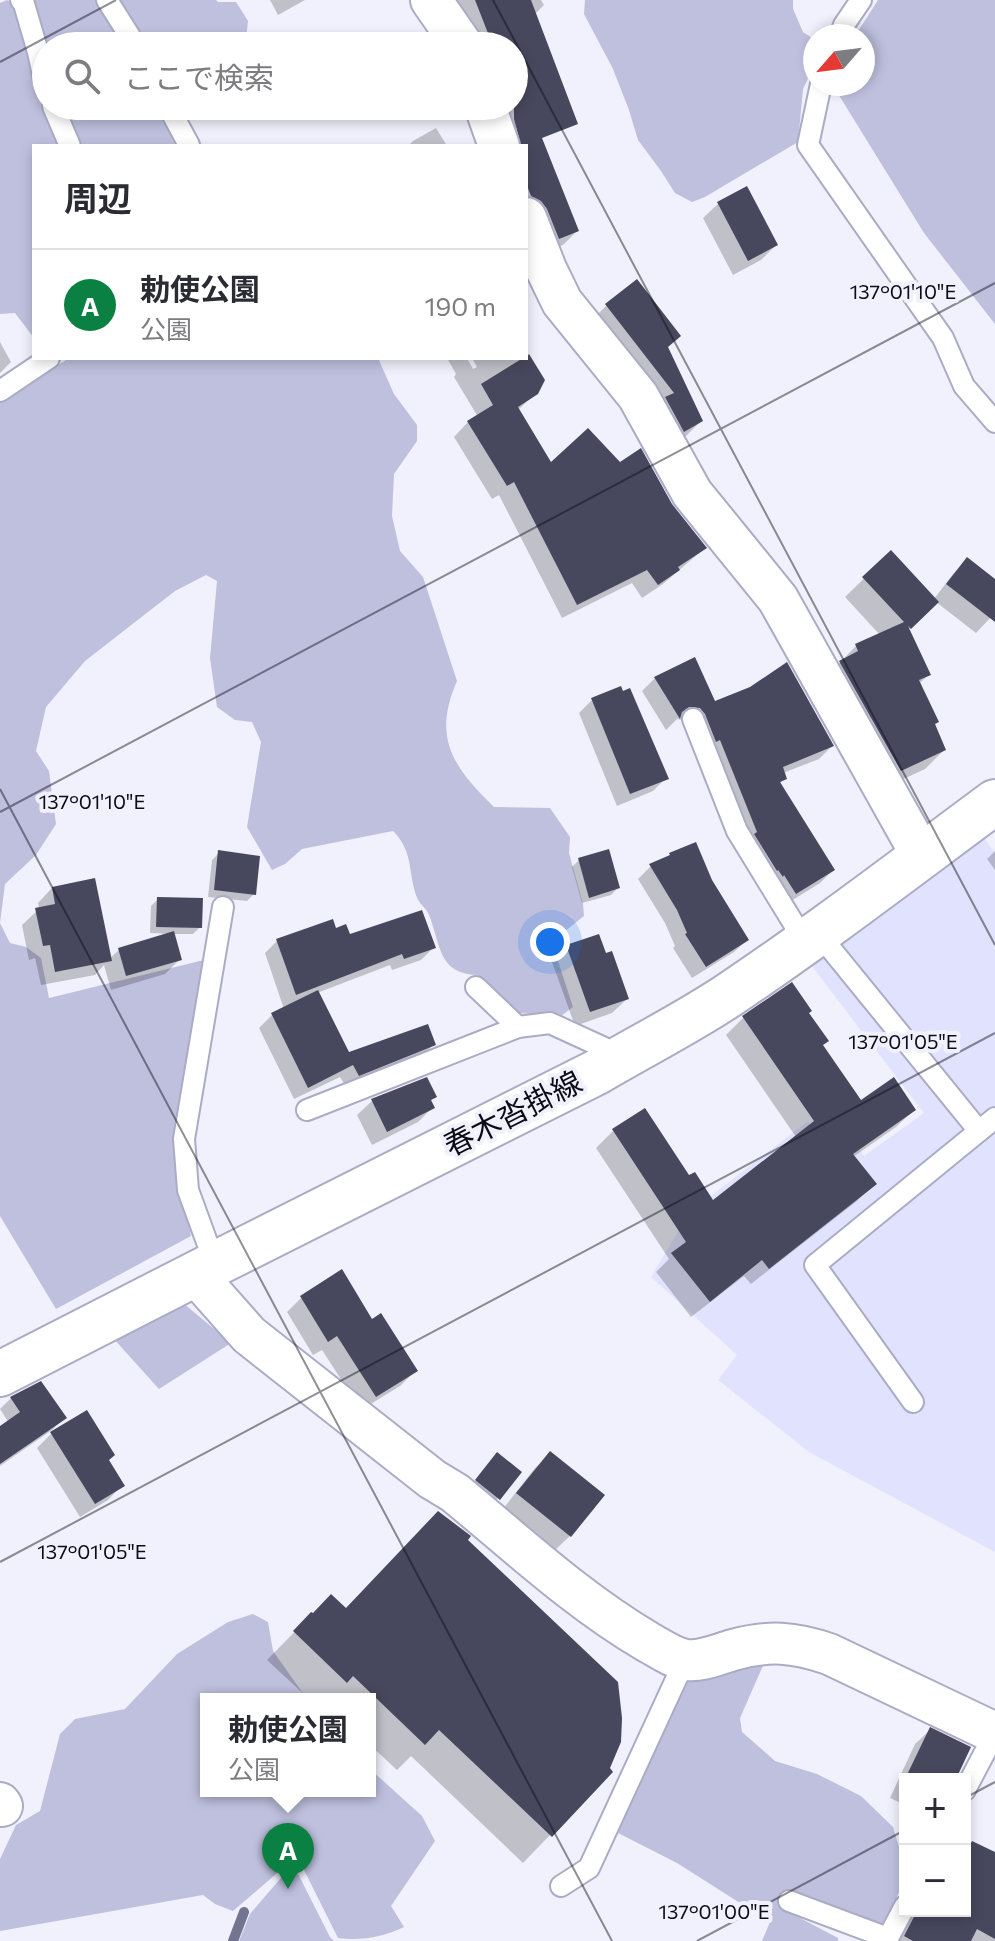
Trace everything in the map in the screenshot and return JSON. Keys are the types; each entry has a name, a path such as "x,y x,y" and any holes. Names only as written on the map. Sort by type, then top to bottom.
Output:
{"main road":[{"name":"春木沓掛線","path":"0,1374 624,1057 726,997 812,938 995,802"}],"street":[{"path":"431,0 453,32"},
{"path":"490,120 498,144"},
{"path":"528,223 562,302 638,396 692,493 778,599 922,856"},
{"path":"205,1269 249,1335 432,1479 455,1493 607,1616 666,1652 685,1660 765,1644 805,1646 829,1654 995,1733"}],"lane":[{"path":"21,0 32,32"},
{"path":"107,0 127,32"},
{"path":"845,24 861,0"},
{"path":"818,96 808,145 943,338 964,386 995,422"},
{"path":"59,120 69,144"},
{"path":"176,120 188,144"},
{"path":"0,391 46,360"},
{"path":"693,719 737,831 812,938 987,1125 815,1265 913,1402"},
{"path":"205,1269 188,1190 184,1139 223,907"},
{"path":"476,987 518,1027"},
{"path":"307,1110 518,1027 550,1023 624,1057"},
{"path":"561,1886 589,1868 685,1660"},
{"path":"971,1779 995,1733"},
{"path":"789,1901 888,1938 899,1917"}],"shaded area":[{"path":"7,0 16,5 32,61 32,120 52,120 61,144 32,144 32,335 15,313 0,314 0,3"},
{"path":"33,0 98,0 120,32 42,32"},
{"path":"116,0 236,2 248,21 247,32 135,32"},
{"path":"585,0 793,0 793,9 803,32 803,89 798,142 705,197 692,202 675,193 638,140 613,69 584,14"},
{"path":"878,0 995,0 995,324 924,233 839,96 875,96 875,24 863,24"},
{"path":"69,120 168,120 181,144 78,144"},
{"path":"66,360 379,360 394,394 417,425 417,441 394,474 392,516 400,551 423,577 457,681 446,719 451,750 467,778 494,807 550,808 570,837 569,853 584,916 559,936 555,952 573,1007 561,1016 518,1013 478,975 455,969 448,963 439,947 429,915 418,900 405,847 393,831 302,849 285,864 272,870 247,827 261,742 252,722 235,720 217,707 210,658 217,581 206,575 175,591 85,661 46,707 36,751 49,771 56,824 36,855 5,884 0,923 0,402"},
{"path":"982,835 995,853 995,1552 809,1452 718,1380 737,1355 651,1277 689,1213 808,1121 815,1130 832,1116 864,1156 924,1113 811,965"},
{"path":"0,923 10,943 26,947 41,958 49,998 208,959 174,1141 191,1236 56,1309 0,1216"},
{"path":"183,1303 231,1343 159,1389 113,1338"},
{"path":"253,1614 268,1622 273,1651 303,1693 200,1693 200,1797 376,1797 376,1774 422,1816 435,1841 391,1906 404,1927 372,1937 338,1938 297,1856 233,1911 203,1895 0,1931 0,1859 16,1825 40,1811 60,1734 75,1719 125,1709 177,1654 228,1622"},
{"path":"765,1661 740,1718 742,1732 775,1761 817,1774 861,1796 893,1827 899,1847 899,1892 883,1928 783,1894 785,1910 838,1938 838,1941 762,1941 770,1922 677,1863 618,1833 689,1671"},
{"path":"293,1864 334,1941 239,1941 250,1914"}],"building":[{"path":"475,0 531,0 578,124 542,138 579,231 559,239 547,209 541,201 531,196 528,188 528,144 520,144 514,120 528,120 528,32 488,32"},
{"path":"747,186 778,245 748,261 717,202"},
{"path":"637,279 681,336 668,347 703,421 684,432 665,397 674,393 605,304"},
{"path":"528,355 545,380 538,394 518,407 551,462 588,428 620,462 641,448 672,504 707,548 658,585 647,570 577,605 514,482 507,486 467,421 493,405 481,384 520,360 528,360"},
{"path":"891,550 939,602 911,629 908,626 931,675 919,680 939,722 935,724 946,750 901,771 839,661 858,651 855,644 904,622 862,577"},
{"path":"967,557 995,579 995,622 946,584"},
{"path":"695,657 715,701 750,687 787,662 834,746 783,767 787,779 780,782 835,870 796,894 754,834 757,832 720,740 716,742 705,714 700,708 689,707 682,712 680,719 654,677"},
{"path":"621,686 623,691 630,688 669,779 630,794 591,698"},
{"path":"696,842 712,880 749,940 706,967 649,864"},
{"path":"609,849 620,888 589,898 578,858"},
{"path":"218,850 260,856 256,895 214,890"},
{"path":"95,878 112,961 55,972 50,945 43,946 35,908 55,904 52,887"},
{"path":"157,897 203,898 202,928 156,927"},
{"path":"422,910 436,948 404,959 402,954 296,995 276,939 333,919 336,928 346,924 350,934"},
{"path":"174,931 182,960 126,976 118,948"},
{"path":"599,934 606,953 612,951 629,999 590,1012 566,945"},
{"path":"792,982 829,1041 823,1045 861,1100 894,1077 916,1110 853,1154 877,1184 769,1269 762,1260 710,1302 671,1253 686,1242 612,1129 645,1108 689,1175 695,1172 713,1200 814,1121 742,1016"},
{"path":"318,990 349,1052 428,1024 436,1045 359,1076 353,1065 308,1088 271,1013"},
{"path":"427,1077 437,1097 431,1100 435,1108 387,1132 371,1099"},
{"path":"342,1269 372,1319 381,1313 418,1371 376,1397 337,1336 328,1342 300,1296"},
{"path":"41,1381 67,1418 0,1464 0,1426 20,1412 10,1397"},
{"path":"87,1410 115,1455 109,1460 125,1486 95,1504 50,1432"},
{"path":"550,1451 605,1495 571,1537 516,1493"},
{"path":"497,1452 522,1472 500,1500 475,1480"},
{"path":"438,1511 471,1536 468,1540 618,1682 621,1742 610,1768 613,1772 552,1837 439,1730 425,1745 376,1698 376,1693 371,1693 353,1676 347,1683 293,1631 331,1594 346,1608"},
{"path":"930,1727 971,1747 959,1773 908,1773"},
{"path":"971,1843 995,1852 995,1939 977,1929 971,1941 913,1941 904,1936 914,1917 971,1917"}],"waterway":[{"path":"233,1941 244,1912"}],"place":[{"name":"勅使公園","path":"288,1889"}]}
